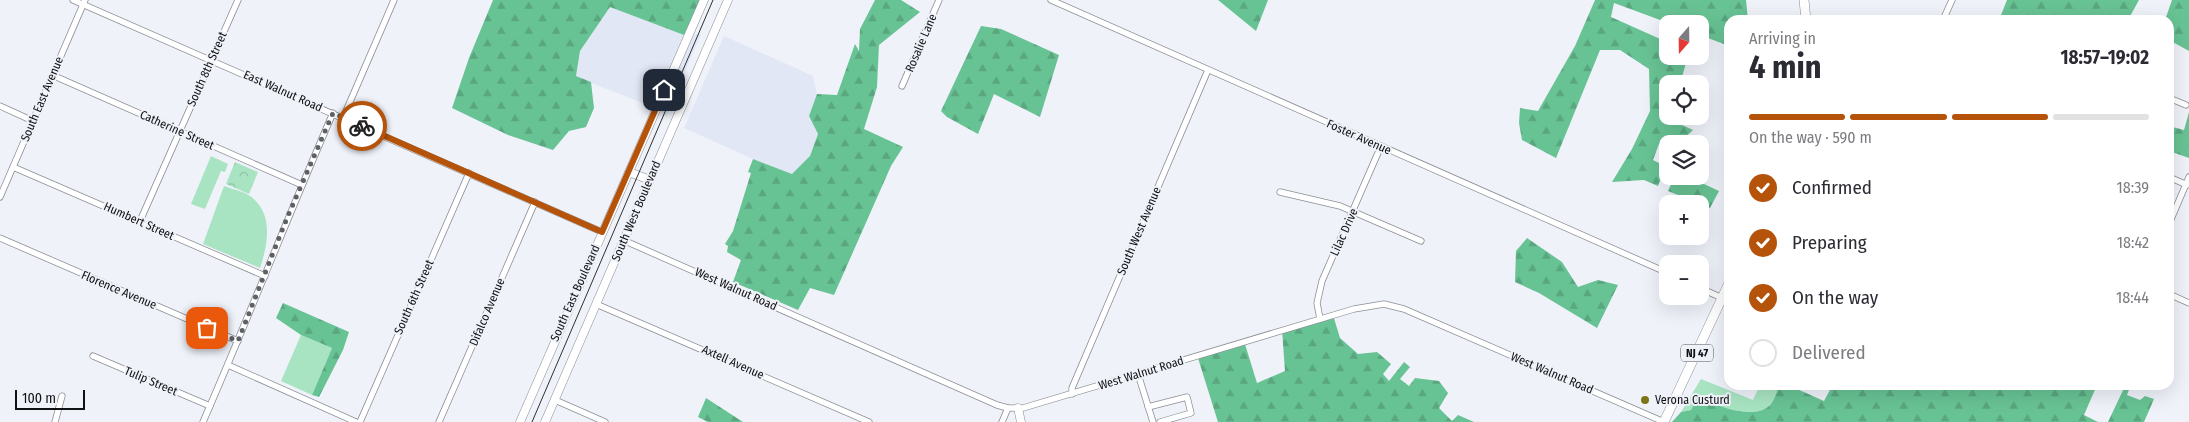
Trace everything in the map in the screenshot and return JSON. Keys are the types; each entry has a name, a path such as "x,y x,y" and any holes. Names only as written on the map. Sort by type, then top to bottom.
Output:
{"main road":[{"name":"South East Boulevard","path":"520,422 704,0"},
{"name":"South West Boulevard","path":"545,422 728,0"},
{"path":"1804,0 1806,15"},
{"path":"629,172 650,180"},
{"name":"NJ 47","path":"1664,422 1724,294"},
{"path":"1018,408 1021,422"}],"street":[{"name":"East Walnut Road","path":"73,0 84,2 602,232"},
{"name":"South 8th Street","path":"140,221 238,0"},
{"path":"343,118 394,0"},
{"name":"Rosalie Lane","path":"902,86 940,0"},
{"name":"Foster Avenue","path":"1050,0 1659,269"},
{"path":"1945,15 1952,0"},
{"name":"South East Avenue","path":"0,197 84,2"},
{"name":"South West Avenue","path":"1072,394 1072,388 1100,320 1208,70"},
{"name":"Catherine Street","path":"52,75 302,185"},
{"path":"2174,100 2186,105"},
{"path":"0,106 33,121"},
{"path":"203,422 333,113"},
{"name":"Lilac Drive","path":"1320,319 1317,302 1318,292 1381,146"},
{"name":"Humbert Street","path":"13,167 265,276"},
{"name":"South 6th Street","path":"360,422 469,172"},
{"path":"2174,213 2187,185 2189,176"},
{"path":"2174,179 2187,185"},
{"path":"1280,192 1353,211 1421,241"},
{"name":"Difalco Avenue","path":"439,422 535,202"},
{"name":"Florence Avenue","path":"0,238 238,341"},
{"name":"West Walnut Road","path":"623,240 988,401 1008,408 1018,408 1072,394 1374,304 1396,306 1664,422"},
{"path":"1709,292 1722,298"},
{"path":"2174,296 2189,303"},
{"name":"Axtell Avenue","path":"596,304 855,419 868,422"},
{"name":"Tulip Street","path":"93,356 210,406"},
{"path":"228,365 356,422"},
{"path":"1138,374 1153,422"},
{"path":"55,422 62,396"},
{"path":"1148,408 1186,397 1191,413 1160,422"},
{"path":"555,400 605,422"},
{"path":"1002,422 1008,408"}],"shaded area":[{"path":"610,7 684,35 701,34 666,116 653,107 576,77 580,51"},
{"path":"724,36 813,76 817,94 809,116 818,134 802,178 753,159 684,128"}],"green space":[{"path":"493,0 700,0 684,35 610,7 580,51 576,76 591,82 594,108 586,127 569,131 553,150 508,135 452,108 469,58"},
{"path":"875,0 901,0 920,12 879,45 877,87 864,129 903,147 891,166 834,295 810,288 798,310 733,282 741,260 727,252 728,246 725,244 733,231 751,173 748,172 753,159 792,174 810,156 818,134 809,116 817,94 837,95 855,44 859,51 860,29"},
{"path":"1218,0 1268,0 1256,31"},
{"path":"1595,0 1746,0 1748,15 1724,15 1724,44 1709,38 1709,15 1659,15 1659,20 1614,3 1611,17 1659,38 1659,65 1685,65 1683,75 1659,75 1659,125 1682,125 1693,130 1688,135 1659,135 1659,144 1653,160 1659,163 1658,186 1644,180 1612,182 1632,149 1650,111 1649,69 1620,50 1600,50 1556,158 1522,140 1519,123 1520,108 1538,111 1575,46"},
{"path":"2007,0 2139,0 2131,15 2001,15"},
{"path":"2172,0 2189,0 2189,51 2174,43 2174,15 2167,15"},
{"path":"981,26 1001,29 1059,55 1040,117 994,94 978,134 947,117 941,111"},
{"path":"2189,112 2189,158 2174,153 2174,127 2184,130"},
{"path":"211,156 228,164 225,172 221,171 205,209 191,204"},
{"path":"235,162 258,172 249,194 226,184"},
{"path":"1671,185 1706,185 1719,191 1710,208 1709,195 1678,195 1668,191"},
{"path":"224,186 250,196 263,211 266,220 267,239 260,268 203,244"},
{"path":"1527,238 1562,262 1578,287 1598,280 1618,285 1597,328 1539,293 1515,282 1516,251"},
{"path":"283,303 349,332 343,350 319,397 312,395 332,348 301,335 276,318"},
{"path":"1333,315 1340,338 1358,354 1377,352 1391,364 1383,374 1389,381 1404,362 1410,367 1400,379 1409,386 1415,378 1439,381 1448,393 1439,408 1452,421 1458,415 1474,422 1218,422 1197,355 1244,341 1257,383 1285,371 1282,330"},
{"path":"301,335 332,348 312,395 281,381"},
{"path":"1701,379 1724,388 1724,390 1753,400 1758,390 1777,390 1769,406 1762,410 1743,412 1697,398 1691,410 1681,412"},
{"path":"1777,390 1799,390 1824,401 1830,390 2095,390 2084,415 2098,422 1672,422 1681,412 1691,410 1697,398 1733,410 1753,412 1769,406"},
{"path":"2123,390 2129,390 2127,395 2140,400 2145,396 2154,399 2144,422 2108,422"},
{"path":"706,398 743,422 708,422 698,417"}],"railway":[{"path":"532,422 713,0"}],"way so far":[{"path":"207,328 238,341 261,287 277,242 333,113 362,126"}],"place":[{"name":"Verona Custurd","path":"1645,400"}],"route":[{"path":"362,126 602,232 664,90"}]}
